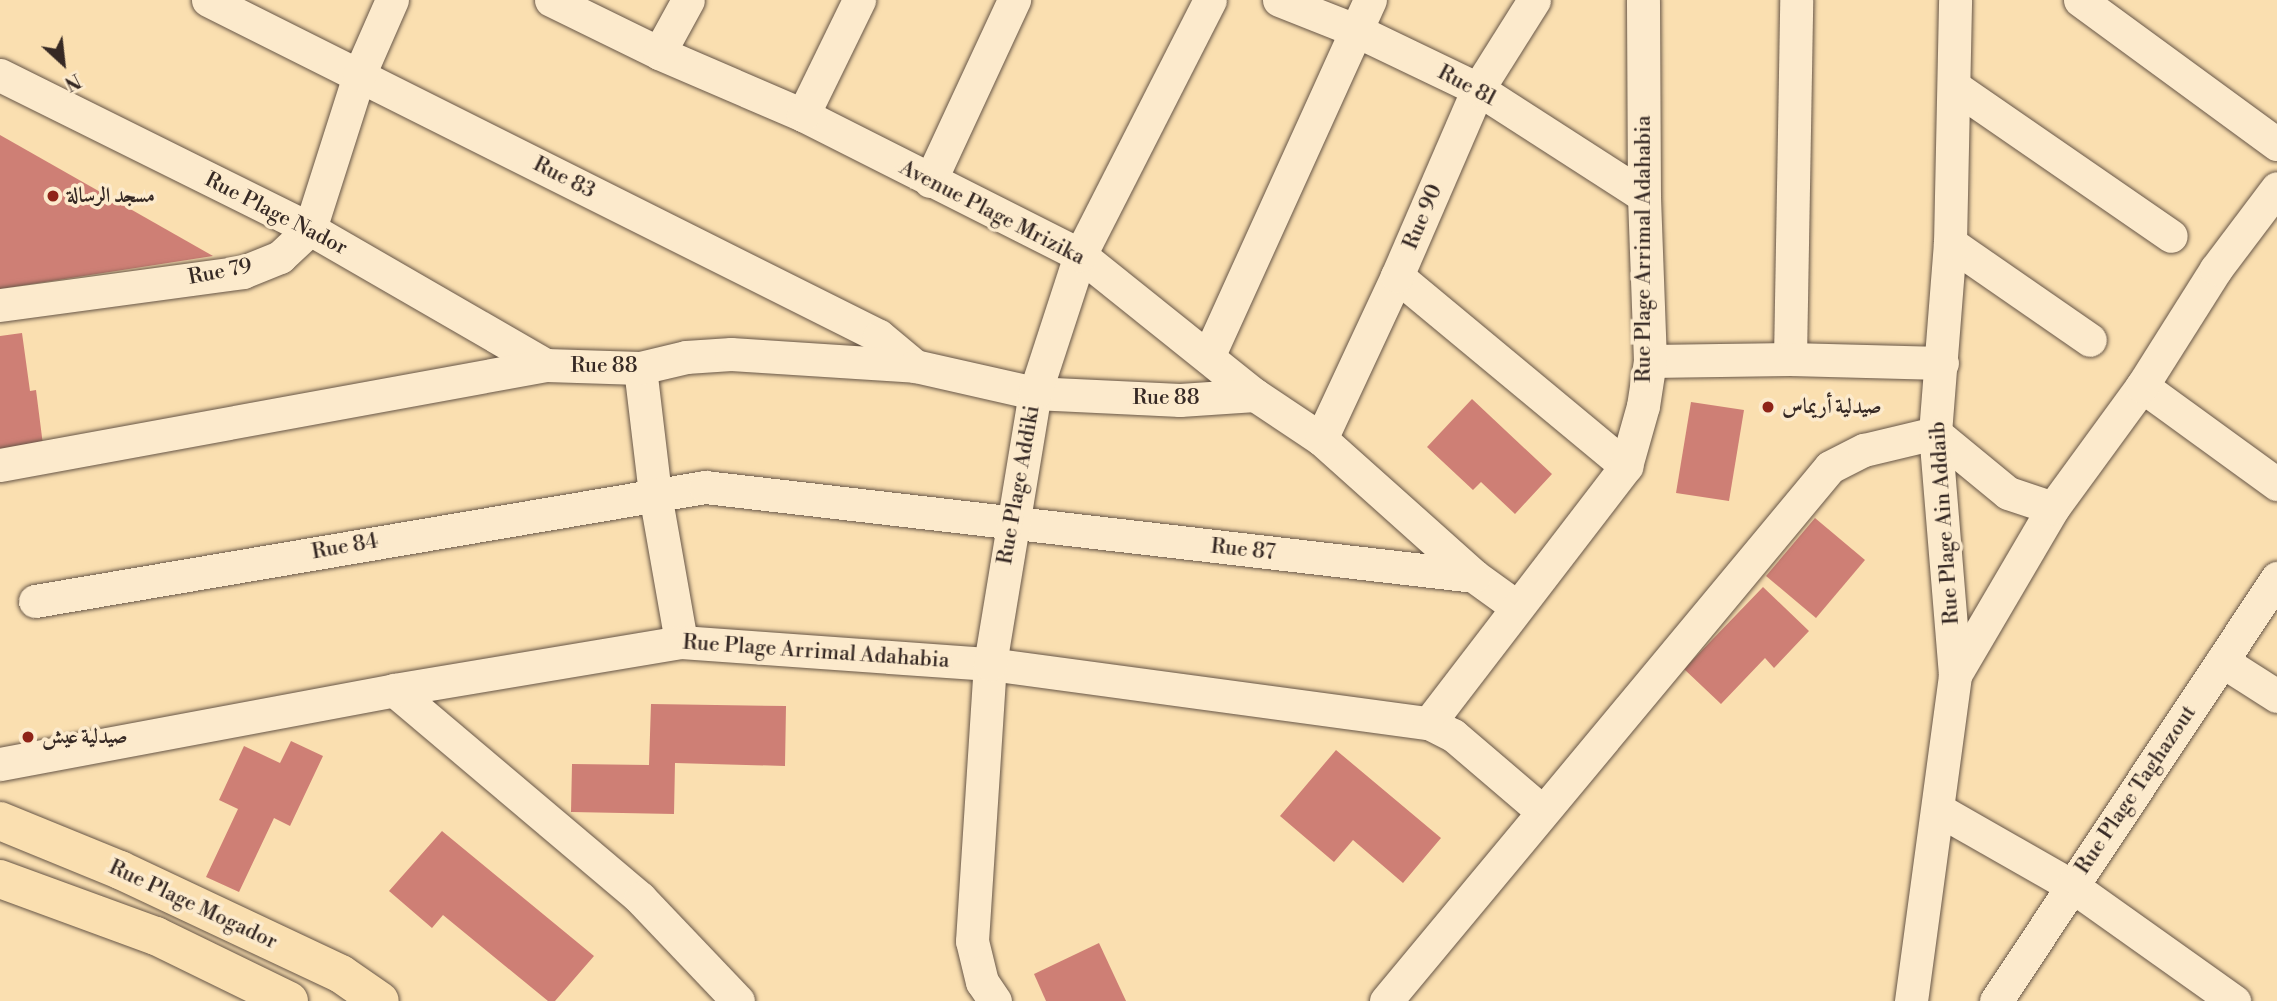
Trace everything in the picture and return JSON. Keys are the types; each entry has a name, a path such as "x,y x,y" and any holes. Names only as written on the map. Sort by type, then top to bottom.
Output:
{"highway":[{"name":"Rue Plage Mogador","path":"0,821 120,870 329,968 380,1001"},
{"name":"Rue Plage Mogador","path":"0,879 156,936 289,1001"}],"street":[{"name":"Rue 83","path":"208,0 867,330 915,366"},
{"name":"Rue 79","path":"0,305 243,272 280,257 310,229 359,75 392,0"},
{"name":"Avenue Plage Mrizika","path":"551,0 659,52 803,115 1080,255 1255,395 1321,439 1474,576 1517,607"},
{"path":"659,52 688,0"},
{"path":"803,115 859,0"},
{"path":"930,181 1014,0"},
{"name":"Rue Plage Addiki","path":"995,1001 982,982 972,941 990,664 1035,393 1080,255 1210,0"},
{"name":"Rue 81","path":"1279,0 1355,30 1478,89 1644,196"},
{"path":"1208,357 1370,0"},
{"name":"Rue 90","path":"1321,439 1398,276 1478,89 1534,0"},
{"name":"Rue Plage Arrimal Adahabia","path":"1429,723 1626,466 1643,406 1650,362 1644,196 1643,0"},
{"path":"1790,359 1796,0"},
{"name":"Rue Plage Ain Addaib","path":"1911,1001 1939,810 1955,676 1935,433 1950,243 1955,0"},
{"path":"2080,0 2277,144"},
{"name":"Rue Plage Nador","path":"0,75 310,229 546,365"},
{"path":"1955,87 2171,236"},
{"path":"1955,676 2053,508 2142,386 2216,270 2277,188"},
{"path":"1950,243 2090,340"},
{"path":"1398,276 1626,466"},
{"name":"Rue 88","path":"0,465 546,365 640,368 686,357 731,354 915,366 1035,393 1180,400 1255,395"},
{"path":"1650,362 1790,359 1942,363"},
{"path":"640,368 655,494 681,642"},
{"path":"2142,386 2277,484"},
{"path":"1386,1001 1830,467 1864,450 1935,433 2008,493 2053,508"},
{"name":"Rue 84","path":"35,601 705,487 1012,525"},
{"name":"Rue 87","path":"1012,525 1474,576"},
{"name":"Rue Plage Taghazout","path":"2005,998 2072,886 2277,578"},
{"name":"Rue Plage Arrimal Adahabia","path":"0,764 394,690 681,642 990,664 1429,723 1452,736 1542,811"},
{"path":"2222,661 2277,696"},
{"path":"394,690 640,898 738,1001"},
{"path":"1939,810 2072,886 2234,1001"}],"building":[{"name":"مسجد الرسالة","path":"0,135 213,256 0,289"},
{"path":"22,333 30,391 36,390 43,445 0,451 0,336"},
{"path":"1472,399 1552,474 1515,514 1481,482 1473,490 1427,447"},
{"path":"1691,402 1744,410 1729,501 1676,493"},
{"path":"1815,518 1865,560 1816,618 1766,576"},
{"path":"1763,587 1809,631 1774,668 1765,658 1721,704 1684,669"},
{"path":"651,704 786,706 785,766 675,763 674,814 571,812 572,764 649,765"},
{"path":"291,741 323,756 290,826 274,818 239,892 206,877 238,809 219,800 244,746 280,763"},
{"path":"1336,750 1441,838 1403,883 1353,840 1334,862 1280,816"},
{"path":"442,831 594,956 555,1001 548,1001 443,915 432,928 389,891"},
{"path":"1099,943 1126,1001 1046,1001 1034,974"}],"place":[{"name":"مسجد الرسالة","path":"53,196"},
{"name":"صيدلية أريماس","path":"1768,407"},
{"name":"صيدلية عيش","path":"28,737"}]}
